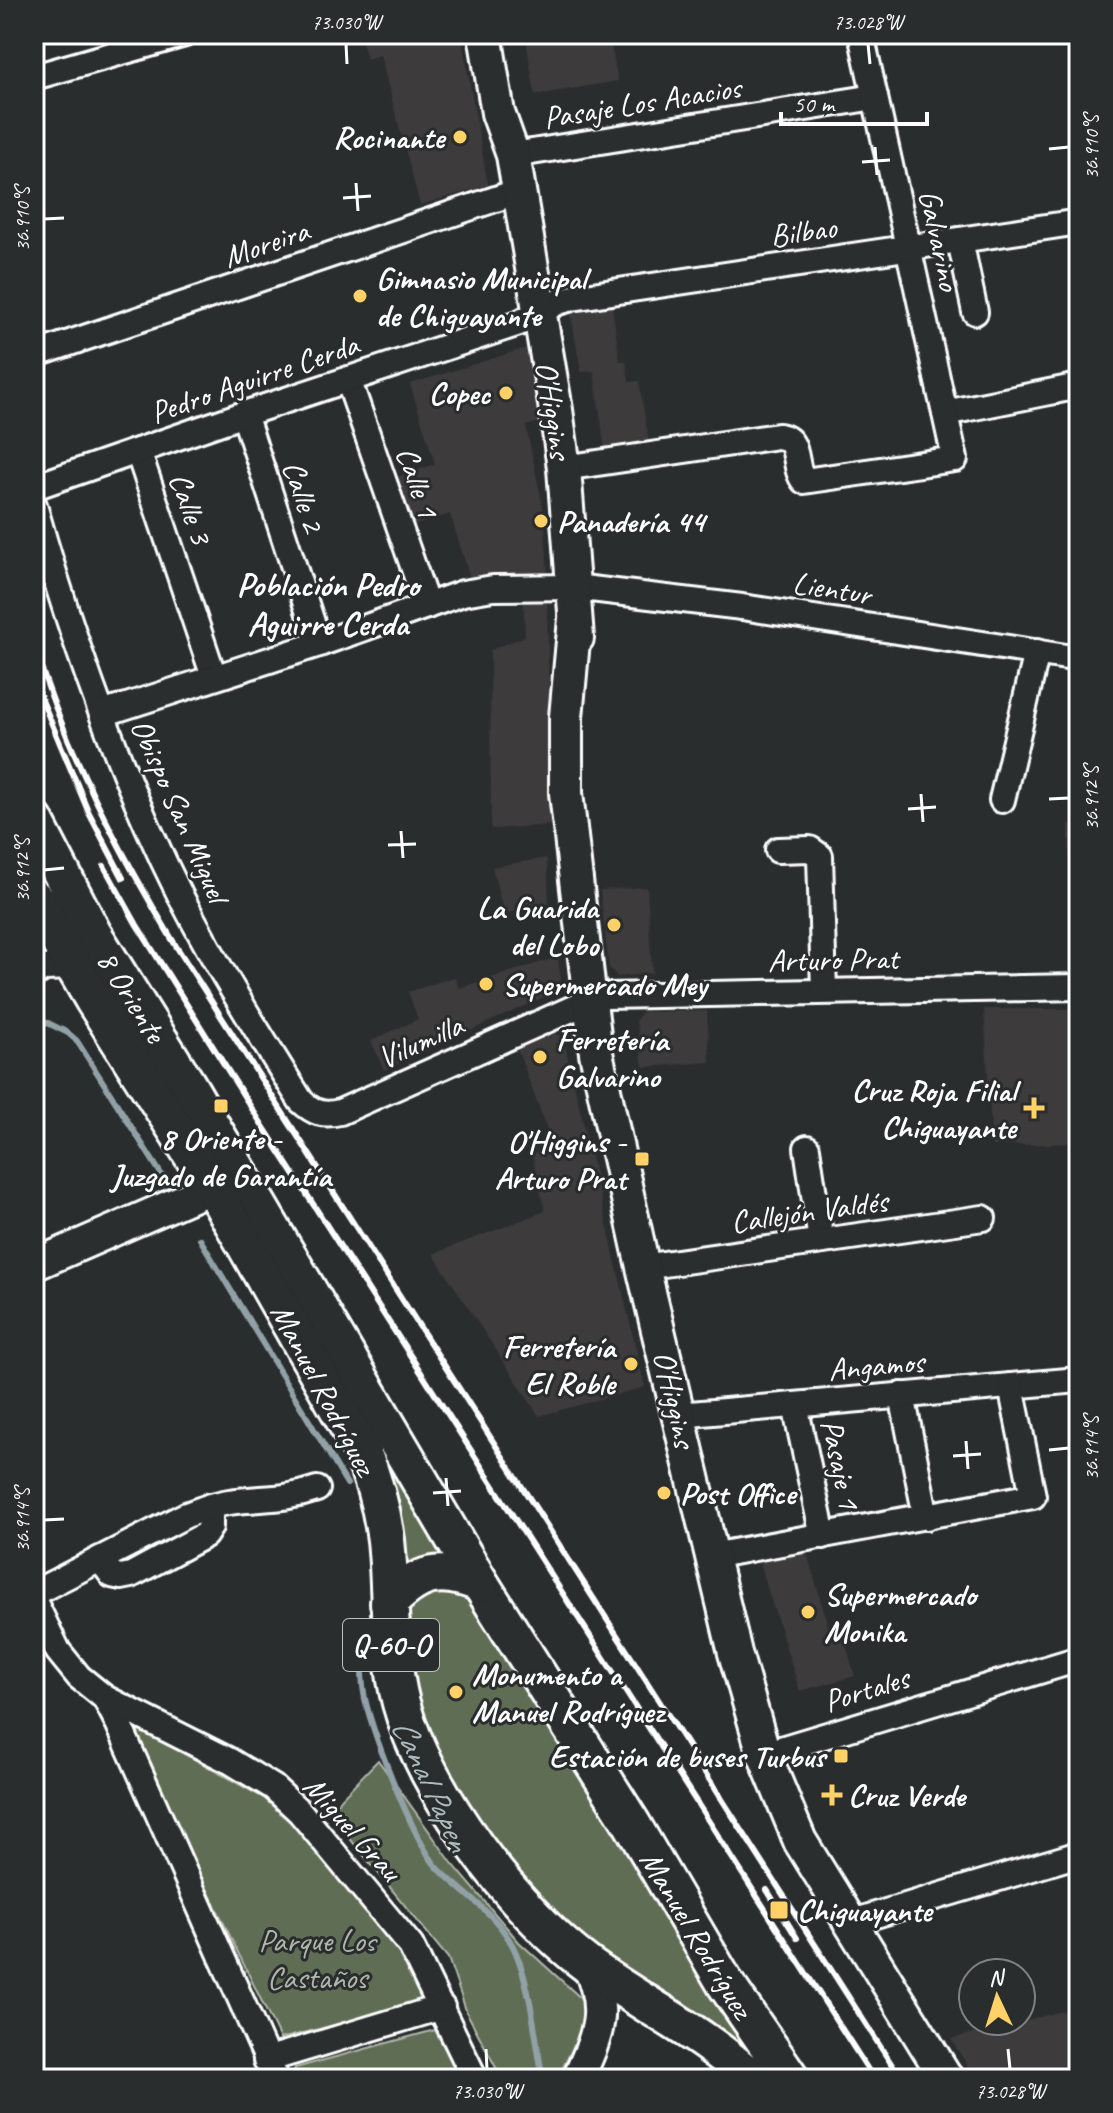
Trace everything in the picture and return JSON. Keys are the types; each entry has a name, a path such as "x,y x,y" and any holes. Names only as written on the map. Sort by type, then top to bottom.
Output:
{"main road":[{"name":"O'Higgins","path":"485,34 498,113 513,155 564,468 575,619 566,717 568,822 575,861 588,1002 600,1075 643,1267 712,1556 764,1754 800,1841 947,2079"},
{"name":"O'Higgins","path":"503,34 515,111 513,155"},
{"name":"8 Oriente","path":"34,820 225,1177"},
{"name":"8 Oriente","path":"34,898 73,967 225,1177"},
{"name":"Manuel Rodríguez","path":"225,1177 632,1824 732,1994 791,2079"},
{"name":"Manuel Rodríguez","path":"225,1177 360,1447 382,1513 391,1646 402,1706 409,1728 436,1782 475,1845 510,1892 563,1945 752,2079"},
{"path":"389,1603 409,1585 435,1574 461,1576 480,1583"}],"street":[{"path":"34,77 185,34"},
{"name":"Galvarino","path":"564,468 778,436 793,444 799,476 804,481 955,459 861,34"},
{"name":"Pasaje Los Acacios","path":"513,155 875,97"},
{"name":"Moreira","path":"34,355 519,191"},
{"name":"Bilbao","path":"538,312 572,298 1079,222"},
{"path":"960,240 975,312"},
{"name":"Pedro Aguirre Cerda","path":"34,487 519,323 538,312"},
{"name":"Calle 1","path":"348,379 427,606"},
{"path":"945,413 1079,386"},
{"name":"Calle 2","path":"244,414 319,644"},
{"name":"Calle 3","path":"138,451 214,677"},
{"name":"Obispo San Miguel","path":"34,505 71,629 102,714 158,849 203,937 301,1101 320,1114"},
{"name":"Lientur","path":"102,714 484,589 574,587 742,607 1079,659"},
{"path":"1002,800 1037,652"},
{"path":"778,850 810,849 820,856 824,991"},
{"path":"34,974 45,968 73,967"},
{"name":"Arturo Prat","path":"588,1002 621,994 1079,987"},
{"name":"Vilumilla","path":"320,1114 340,1112 588,1002"},
{"path":"807,1148 821,1241"},
{"path":"34,1265 197,1194 225,1177"},
{"name":"Callejón Valdés","path":"643,1267 983,1218"},
{"name":"Angamos","path":"679,1415 1079,1380"},
{"path":"712,1556 1033,1496 1011,1386"},
{"path":"902,1395 926,1517"},
{"name":"Pasaje 1","path":"795,1405 823,1536"},
{"path":"34,1593 186,1515 210,1506 294,1497 317,1489"},
{"path":"34,1601 58,1651 79,1677 105,1698 130,1748 271,2070 442,2007"},
{"name":"Portales","path":"764,1754 1079,1659"},
{"name":"Miguel Grau","path":"105,1698 230,1761 287,1799 328,1842 402,1934 419,1961 475,2079"},
{"path":"849,1923 1079,1854"},
{"path":"587,1964 600,1998 598,2035"},
{"path":"578,2079 598,2035 618,2015 648,2004"}],"shaded area":[{"path":"360,34 461,34 488,185 420,205 380,55 367,59"},
{"path":"525,34 609,34 618,81 535,95"},
{"path":"612,307 620,361 626,361 629,382 639,381 649,443 605,449 594,371 581,372 571,314"},
{"path":"526,348 540,422 526,426 544,512 548,576 485,580 482,574 470,578 450,514 407,528 391,479 435,464 410,384"},
{"path":"547,595 551,825 491,829 490,650 525,636 523,597"},
{"path":"1069,824 1079,825 1079,967 1071,967"},
{"path":"547,858 549,904 504,914 492,867"},
{"path":"647,887 652,973 618,977 609,968 600,890"},
{"path":"558,957 562,989 384,1070 371,1041 418,1019 408,992 454,977 459,988"},
{"name":"Cruz Roja Filial Chiguayante","path":"984,1009 1071,1009 1079,1074 1079,1143 992,1146"},
{"path":"707,1011 710,1062 643,1067 636,1020 642,1012"},
{"path":"555,1034 563,1037 645,1387 539,1416 433,1254 545,1211 532,1154 554,1147 517,1049"},
{"path":"805,1546 829,1629 841,1627 855,1676 800,1691 757,1556"},
{"path":"1079,2007 1079,2079 976,2079 951,2039 1037,2037 1037,2018"}],"green space":[{"path":"246,1220 778,2079 574,1938 520,1887 421,1731 398,1569"},
{"name":"Parque Los Castaños","path":"140,1729 280,1807 415,1971 429,2001 280,2039 134,1738"},
{"path":"378,1760 452,1863 519,1942 585,2002 581,2032 557,2079 502,2079 467,2013 448,1958 328,1812"},
{"name":"Parque Los Castaños","path":"435,2030 461,2079 291,2079 295,2068"}],"waterway":[{"name":"Canal Papen","path":"34,1016 77,1041 170,1188"},
{"name":"Canal Papen","path":"200,1239 347,1484"},
{"name":"Canal Papen","path":"362,1626 364,1693 374,1731 394,1784 428,1855 501,1928 516,1953 529,1999 543,2079"}],"railway":[{"path":"34,645 78,762 134,874 176,946 901,2079"},
{"path":"34,681 89,813 123,878"},
{"path":"104,866 137,925 247,1101 874,2079"},
{"path":"767,1890 797,1938"}],"place":[{"name":"Rocinante","path":"460,137"},
{"name":"Gimnasio Municipal de Chiguayante","path":"360,296"},
{"name":"Copec","path":"506,393"},
{"name":"Panadería 44","path":"541,521"},
{"name":"La Guarida del Lobo","path":"614,925"},
{"name":"Supermercado Mey","path":"486,984"},
{"name":"Ferretería Galvarino","path":"540,1057"},
{"name":"8 Oriente - Juzgado de Garantía","path":"221,1106"},
{"name":"Cruz Roja Filial Chiguayante","path":"1034,1108"},
{"name":"O'Higgins - Arturo Prat","path":"642,1159"},
{"name":"Ferretería El Roble","path":"631,1364"},
{"name":"Post Office","path":"664,1493"},
{"name":"Supermercado Monika","path":"808,1612"},
{"name":"Monumento a Manuel Rodríguez","path":"456,1692"},
{"name":"Estación de buses Turbus","path":"841,1756"},
{"name":"Cruz Verde","path":"832,1795"},
{"name":"Chiguayante","path":"779,1910"}],"district":[{"name":"Población Pedro Aguirre Cerda","path":"328,604"}]}
